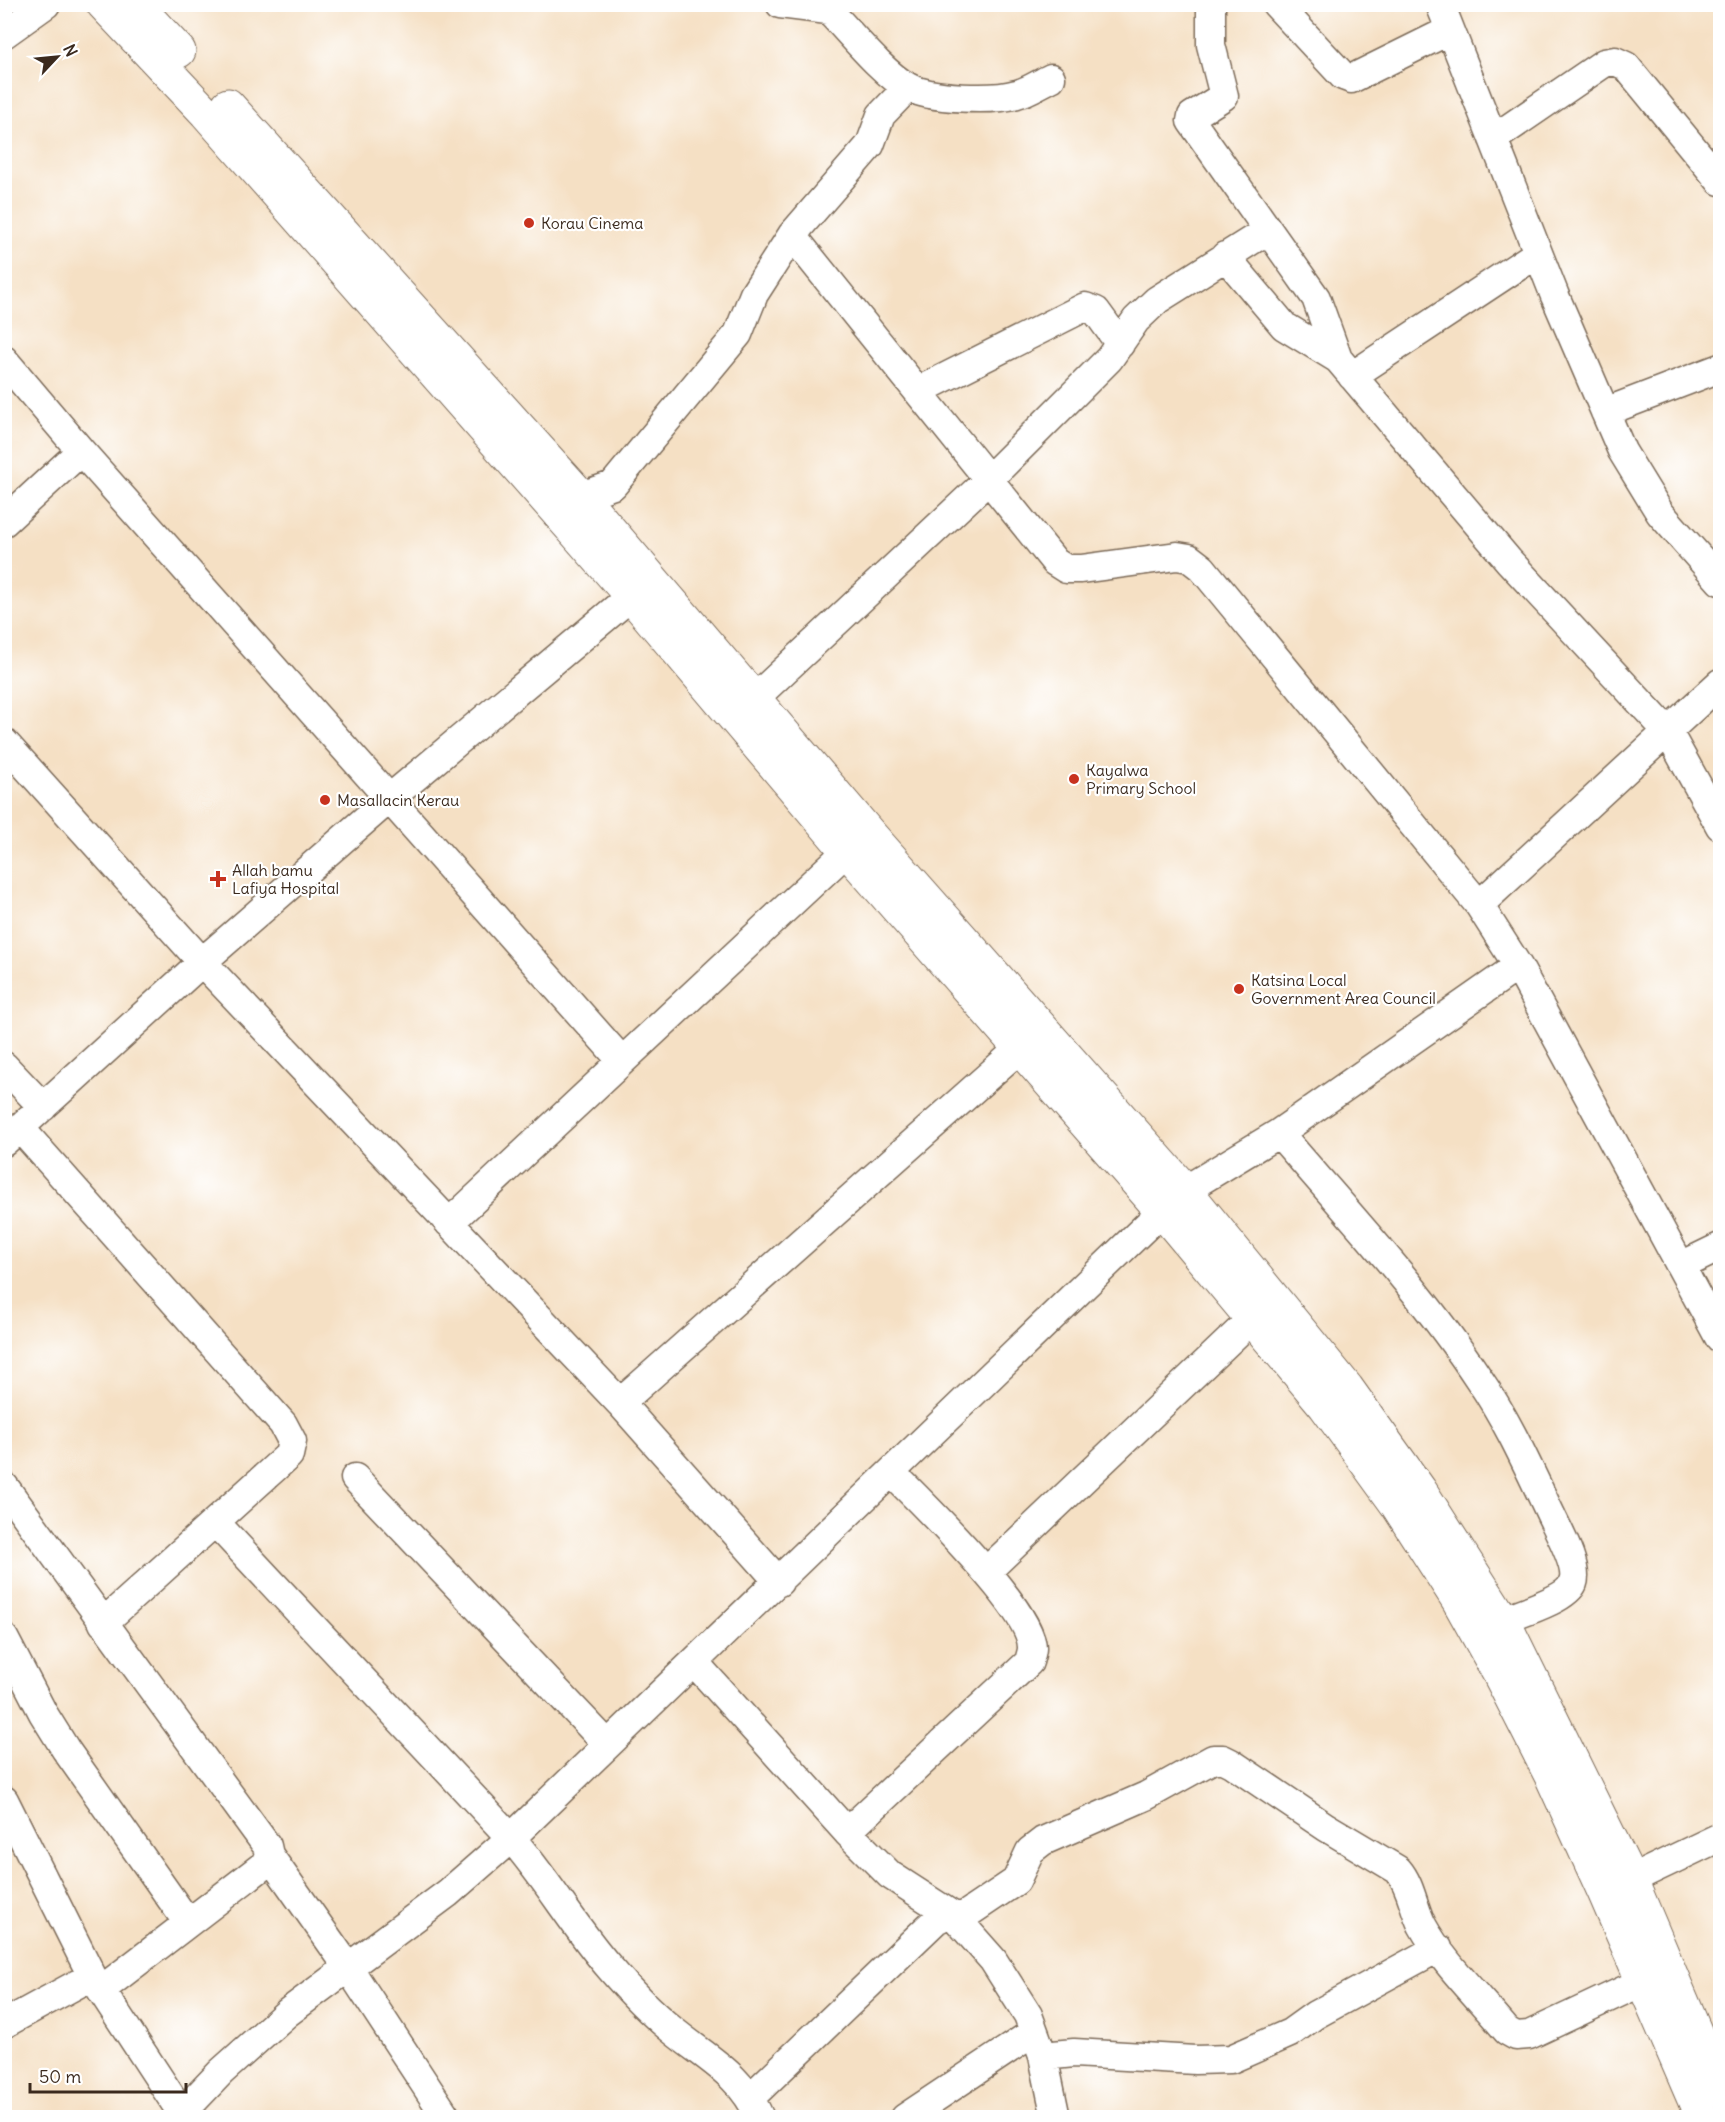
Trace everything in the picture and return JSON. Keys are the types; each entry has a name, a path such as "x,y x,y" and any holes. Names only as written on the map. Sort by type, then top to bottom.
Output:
{"main road":[{"path":"103,4 206,113 631,597 847,851 1021,1047 1174,1200 1252,1319 1353,1443 1458,1600 1552,1778 1618,1886 1642,1982 1701,2118"},
{"path":"135,4 581,496 868,832 1174,1200 1383,1436 1503,1620 1618,1886 1720,2090"}],"street":[{"path":"4,27 21,4"},
{"path":"4,34 46,4"},
{"path":"780,4 828,10 870,54 908,87 942,95 983,99 1017,94 1051,78"},
{"path":"1211,4 1211,45 1224,96 1192,116 1191,121 1316,298 1345,368"},
{"path":"1276,4 1343,76 1351,79 1445,17 1538,253 1622,451 1660,513 1720,581"},
{"path":"1493,139 1604,63 1616,61 1626,66 1720,181"},
{"path":"581,496 613,485 738,334 754,294 792,235 870,145 881,115 908,87"},
{"path":"755,698 988,479 1109,359 1136,320 1157,300 1268,230"},
{"path":"792,235 1055,562 1066,569 1177,556 1189,558 1202,568 1479,905 1518,966 1720,1339"},
{"path":"1345,368 1538,253"},
{"path":"1225,256 1284,326 1345,368 1509,561 1668,732 1720,826"},
{"path":"918,391 1084,307 1096,311 1120,344"},
{"path":"4,360 81,451 622,1061"},
{"path":"1605,412 1719,371"},
{"path":"4,522 81,451"},
{"path":"103,1623 289,1455 292,1441 283,1424 12,1135 202,962 388,799 631,597"},
{"path":"1479,905 1720,683"},
{"path":"4,742 202,962 620,1403 779,1582"},
{"path":"449,1223 847,851"},
{"path":"4,1800 97,1983 181,2116 222,2072 287,2013 448,1893 511,1838 1174,1200 1279,1133 1518,966"},
{"path":"620,1403 1021,1047"},
{"path":"4,1066 43,1107"},
{"path":"1279,1133 1434,1316 1480,1380 1518,1445 1560,1534 1575,1570 1574,1582 1566,1593 1503,1620"},
{"path":"1681,1266 1720,1247"},
{"path":"987,1571 1252,1319"},
{"path":"847,1832 1029,1662 1033,1647 1028,1632 987,1571 892,1473"},
{"path":"355,1478 607,1744"},
{"path":"4,1486 267,1846 269,1855 348,1967 447,2118"},
{"path":"215,1522 511,1838 610,1969 670,2029 729,2071 756,2108 936,1920 944,1916 964,1916 1016,1881 1030,1851 1043,1841 1146,1796 1213,1759 1223,1759 1326,1827 1398,1870 1405,1878 1422,1925 1438,1948 1507,2031 1516,2036 1529,2035 1642,1982"},
{"path":"4,1638 43,1713 66,1750 188,1923"},
{"path":"694,1662 847,1832 890,1875 955,1917 993,1960 1028,2015 1039,2044 1056,2118"},
{"path":"1618,1886 1720,1837"},
{"path":"4,2024 97,1983 188,1923 265,1864 269,1855"},
{"path":"905,2118 1039,2044 1074,2053 1231,2060 1290,2033 1315,2015 1438,1948"}],"place":[{"name":"Korau Cinema","path":"529,223"},
{"name":"Kayalwa Primary School","path":"1074,779"},
{"name":"Masallacin Kerau","path":"325,800"},
{"name":"Allah bamu Lafiya Hospital","path":"218,879"},
{"name":"Katsina Local Government Area Council","path":"1239,989"}]}
